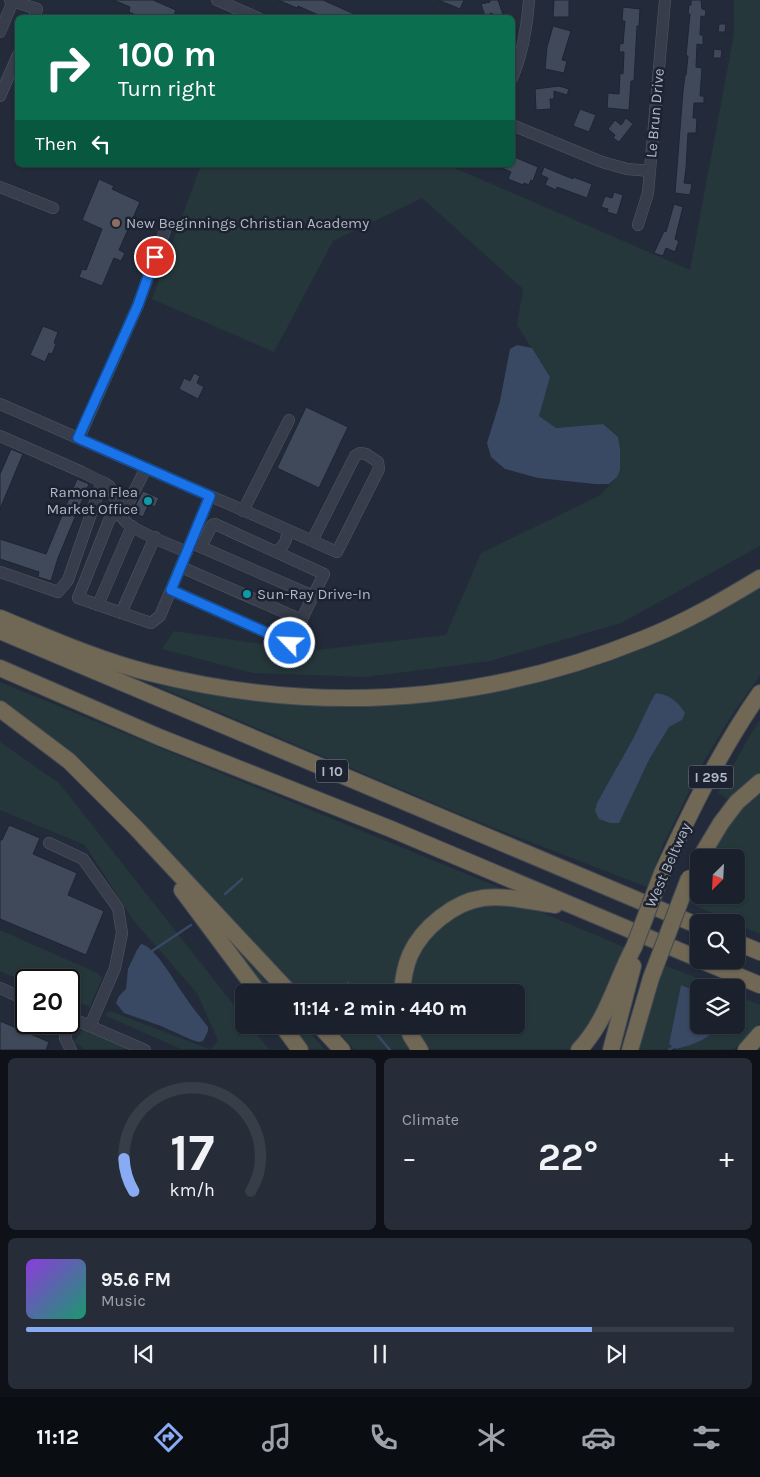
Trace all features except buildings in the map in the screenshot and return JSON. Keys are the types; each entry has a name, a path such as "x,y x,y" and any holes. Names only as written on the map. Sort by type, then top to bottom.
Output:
{"highway":[{"path":"0,618 76,650 149,672 210,686 244,692 308,698 407,697 521,680 600,656 645,639 690,618 760,578"},
{"name":"I 10","path":"0,631 690,922"},
{"name":"I 10","path":"0,668 159,737 391,829 690,956"},
{"name":"West Beltway","path":"628,968 662,873 679,837 727,745 760,693"},
{"path":"0,709 69,762 136,828 282,984"},
{"path":"705,849 737,802 760,782"},
{"path":"136,828 252,984"},
{"path":"630,1050 651,978 690,876"},
{"path":"403,984 406,965 417,942 451,909 482,898 500,898 578,908"},
{"path":"745,946 760,952"},
{"path":"580,1050 600,1023 628,968"},
{"path":"611,1050 628,968"},
{"name":"I 10","path":"720,969 760,986"},
{"path":"288,1034 300,1050"},
{"path":"327,1034 342,1050"},
{"path":"410,1034 420,1050"},
{"path":"746,1050 760,1034"}],"street":[{"path":"0,32 12,0 37,9 35,15"},
{"path":"217,0 251,15"},
{"path":"515,70 522,50 529,0"},
{"name":"Le Brun Drive","path":"638,225 648,193 665,0"},
{"path":"0,96 15,62"},
{"path":"515,126 602,162 627,169 650,171"},
{"path":"0,187 53,208"},
{"path":"78,438 138,305 167,225"},
{"path":"0,404 337,552 379,469 378,462 360,453 356,456 312,541"},
{"path":"243,510 289,420"},
{"path":"0,436 109,485 114,490 118,513 128,525 155,537 193,548 313,596"},
{"path":"78,598 110,518 127,506 146,468"},
{"path":"58,592 68,580 102,482"},
{"path":"193,548 213,497"},
{"path":"0,572 152,623 160,616 181,566 193,548 212,525 215,524 324,574 290,643 171,590"},
{"path":"98,605 132,526"},
{"path":"276,552 286,541 287,530"},
{"path":"121,613 155,537"},
{"path":"181,566 302,620"},
{"path":"49,843 83,859 118,908 122,933 115,968 90,1026"},
{"path":"0,988 15,995"},
{"path":"80,1022 146,1050"},
{"path":"67,1034 66,1038 71,1050"}],"shaded area":[{"path":"734,0 760,0 760,546 621,623 490,661 366,677 253,673 162,649 174,631 309,651 446,635 481,553 599,496 617,477 603,424 556,428 538,416 550,377 517,325 523,289 422,198 333,241 274,352 152,299 200,167 453,167 690,270 734,34"},
{"path":"760,586 760,675 730,718 704,761 663,845 647,887 476,821 155,685 250,700 321,705 397,704 434,701 508,689 582,669 641,648 660,640","holes":["651,701 682,720 669,727 650,758 622,816 617,767"]},
{"path":"0,682 505,890 441,911 401,984 293,984 208,895 0,702"},
{"path":"760,720 760,776 732,802 718,793"},
{"path":"0,742 59,783 235,1007 235,1034 256,1034 269,1049 211,1049 218,1040 197,993 134,921 85,845 0,810"},
{"path":"760,791 760,934 745,927 745,914 714,914 691,904 745,904 745,849 713,849 731,822"},
{"path":"494,903 531,908 624,947 612,986 605,1001 570,1049 426,1049 417,1034 525,1034 525,984 409,984 418,948 456,912"},
{"path":"0,930 97,973 102,978 90,1007 80,1003 80,969 15,969 15,977 0,971"},
{"path":"226,935 268,984 257,984"},
{"path":"664,965 699,979 690,979 690,988 681,985 669,1044 676,1049 636,1050"},
{"path":"745,999 760,1005 760,1023 734,1049 677,1050 712,1034 745,1034"},
{"path":"110,1011 209,1049 181,1049 104,1015"},
{"path":"83,1029 131,1049 84,1049 74,1042"},
{"path":"292,1034 311,1034 324,1049 303,1049"},
{"path":"340,1034 406,1034 413,1049 354,1049"}],"water":[{"path":"517,345 532,348 550,377 539,416 556,428 603,424 618,437 620,470 617,477 609,484 538,478 505,469 491,457 487,443 500,401 510,349"},
{"path":"656,693 673,699 679,705 685,713 682,720 669,727 650,758 619,823 610,823 599,819 595,811 597,803"},
{"path":"141,944 147,946 159,958 208,1027 203,1041 192,1040 161,1026 124,1013 116,1003 119,996 126,989 128,969"},
{"path":"681,985 690,988 690,1034 711,1034 688,1046 676,1049 669,1044"}],"waterway":[{"path":"225,894 242,879"},
{"path":"152,951 191,925"},
{"path":"377,1034 390,1050"},
{"path":"669,1050 673,1047"}],"place":[{"name":"New Beginnings Christian Academy","path":"116,223"},
{"name":"Ramona Flea Market Office","path":"148,501"},
{"name":"Sun-Ray Drive-In","path":"247,594"}],"route":[{"path":"155,257 138,305 78,438 210,496 171,590 290,643"}]}
